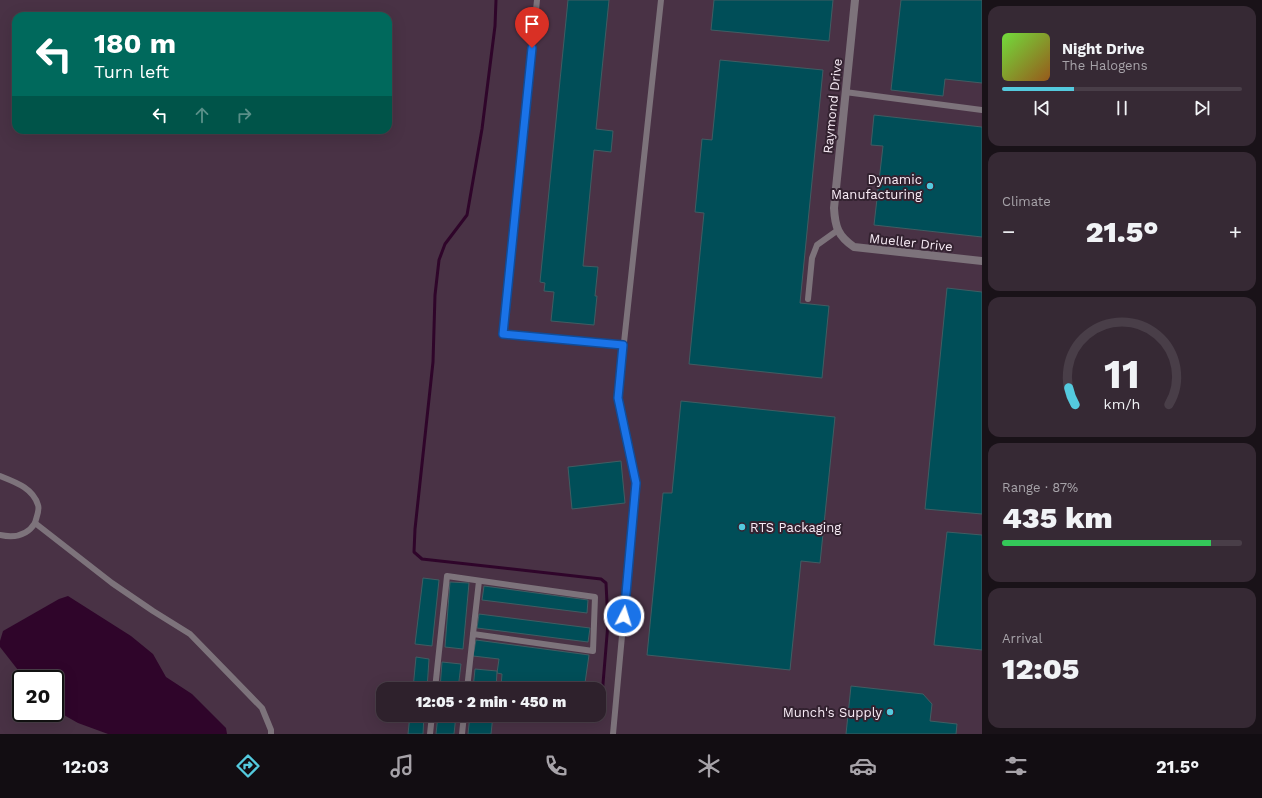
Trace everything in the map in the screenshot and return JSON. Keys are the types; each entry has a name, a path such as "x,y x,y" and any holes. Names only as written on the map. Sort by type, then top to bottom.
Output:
{"street":[{"name":"Raymond Drive","path":"840,234 835,219 834,208 855,0"},
{"name":"Mueller Drive","path":"840,234 854,247 863,249 982,261"}],"lane":[{"path":"537,0 503,334 623,345"},
{"path":"613,734 636,483 618,398 660,0"},
{"path":"846,92 982,110"},
{"path":"808,299 812,258 817,245 840,234"},
{"path":"0,476 20,484 33,495 39,506 35,524 30,531 21,536 0,535"},
{"path":"35,524 112,583 190,634 262,708 271,730 271,734"},
{"path":"436,682 447,576 595,597 593,651 473,634"},
{"path":"468,682 479,581"},
{"path":"430,734 431,722"},
{"path":"462,734 463,722"}],"shaded area":[{"path":"0,0 982,0 982,734 0,734"},
{"path":"68,596 131,636 153,654 166,677 192,694 226,728 227,734 108,734 78,723 64,715 64,670 18,670 0,647 3,631 59,599"}],"building":[{"path":"568,0 609,0 596,129 613,131 611,152 594,150 583,266 598,267 594,325 551,321 554,292 544,291 545,283 540,282"},
{"path":"714,0 833,0 829,41 711,30"},
{"path":"901,0 982,0 982,83 945,79 943,96 891,90"},
{"path":"720,60 823,70 800,303 829,306 822,378 689,364 704,213 695,212 702,139 712,140"},
{"name":"Dynamic Manufacturing","path":"874,115 982,127 982,237 874,225 883,146 871,145"},
{"path":"947,288 982,292 982,514 925,509"},
{"name":"RTS Packaging","path":"681,401 835,417 820,563 801,561 790,670 647,655 663,493 672,493"},
{"path":"621,461 625,503 572,509 568,467"},
{"path":"947,532 982,535 982,650 934,645"},
{"path":"423,578 439,580 432,646 415,644"},
{"path":"450,582 469,583 463,649 445,647"},
{"path":"484,586 588,600 587,613 482,600"},
{"path":"479,614 590,628 588,642 477,628"},
{"path":"476,640 589,655 585,682 501,682 502,674 497,673 499,659 473,656"},
{"path":"416,657 429,659 427,682 414,682"},
{"path":"442,662 461,664 459,682 441,682"},
{"path":"475,669 497,671 496,682 474,682"},
{"name":"Munch's Supply","path":"851,686 923,694 932,704 930,721 957,724 956,734 846,734"},
{"path":"409,722 424,722 423,734 408,734"},
{"path":"437,722 455,722 454,734 436,734"},
{"path":"469,722 492,722 491,734 468,734"}],"waterway":[{"path":"496,0 495,26 482,129 467,215 445,244 439,260 435,295 433,362 415,529 414,552 422,559 601,579 606,583 608,623 603,682"}],"place":[{"name":"Dynamic Manufacturing","path":"930,186"},
{"name":"RTS Packaging","path":"742,527"},
{"name":"Munch's Supply","path":"890,712"}],"route":[{"path":"532,48 503,334 623,345 618,398 636,483 624,616"}]}
